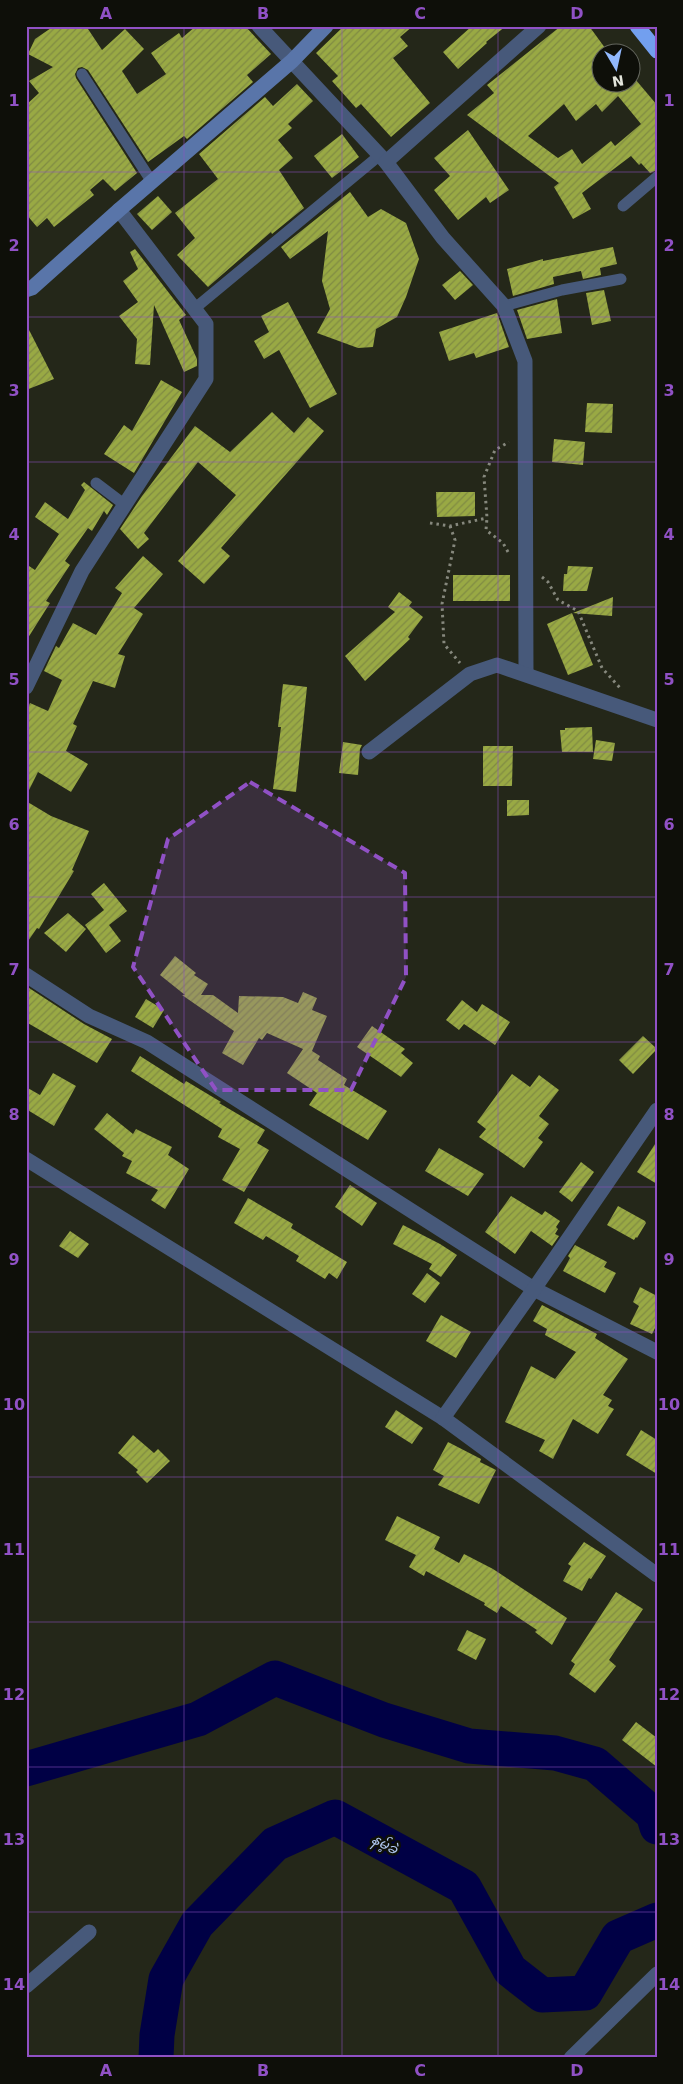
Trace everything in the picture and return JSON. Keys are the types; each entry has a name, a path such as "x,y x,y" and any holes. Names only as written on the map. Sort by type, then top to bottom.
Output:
{"highway":[{"path":"637,26 657,52"}],"street":[{"path":"259,26 383,159 443,238 504,306 525,362 526,673"},
{"path":"26,290 32,288 119,210 292,61 326,26"},
{"path":"383,159 539,26"},
{"path":"26,687 32,659 82,571 206,379 206,324 119,210"},
{"path":"369,752 470,674 497,665 526,673 657,720"},
{"path":"26,974 88,1016 147,1042 534,1289 657,1352"},
{"path":"443,1418 657,1110"},
{"path":"26,1159 443,1418 657,1575"},
{"path":"26,1986 89,1932"},
{"path":"571,2058 657,1974"}],"lane":[{"path":"82,74 152,182"},
{"path":"194,309 383,159"},
{"path":"623,206 657,177"},
{"path":"504,306 562,290 621,279"},
{"path":"96,483 125,504"}],"path":[{"path":"524,433 495,450 484,477 486,530 503,543 511,558 526,563 548,582 558,600 578,612 602,668 628,696"},
{"path":"430,523 450,526 487,518"},
{"path":"450,526 455,540 442,604 444,644 470,674"}],"highlighted area":[{"path":"250,782 405,873 406,977 351,1090 216,1090 133,967 168,839"}],"building":[{"path":"54,26 86,26 102,50 125,29 144,49 122,71 137,94 166,74 151,53 179,33 182,38 196,26 245,26 271,54 247,75 253,82 187,139 184,136 148,162 88,70 82,67 78,68 75,74 76,78 137,173 115,191 103,179 90,190 94,195 54,227 47,218 37,227 26,214 26,105 39,93 29,81 53,67 28,54 35,39"},
{"path":"344,26 413,26 400,37 408,46 393,58 430,103 391,137 361,104 356,108 332,81 338,76 316,53"},
{"path":"472,26 506,26 458,69 443,52"},
{"path":"561,26 589,26 601,42 590,42 590,92 640,92 640,85 657,105 657,170 650,173 631,156 582,193 591,209 573,219 554,187 559,183 467,115 494,93 487,85","holes":["618,96 641,124 615,146 611,141 582,164 572,149 558,158 528,136 564,104 576,121 596,104 602,112"]},
{"path":"297,84 313,101 288,124 292,128 278,140 293,158 279,170 304,208 272,234 271,232 208,287 177,255 195,238 175,213 218,179 199,154 265,97 273,106"},
{"path":"468,130 509,190 490,203 486,197 458,220 434,190 450,176 434,158"},
{"path":"342,134 359,157 332,178 314,156"},
{"path":"350,192 368,217 381,209 406,223 419,259 397,317 376,329 373,347 358,348 317,333 330,309 322,281 328,231 290,259 281,247"},
{"path":"158,196 172,212 152,230 137,214"},
{"path":"613,247 617,264 600,268 601,275 583,279 581,271 553,277 554,284 513,296 507,269 543,259 543,261"},
{"path":"135,249 186,315 179,320 197,359 197,366 184,372 154,305 150,365 135,364 137,339 119,316 138,302 123,281 138,269 130,252"},
{"path":"460,271 473,285 455,300 442,285"},
{"path":"604,290 611,321 592,325 586,293"},
{"path":"557,299 562,333 527,339 517,310"},
{"path":"288,302 337,394 310,408 279,350 264,359 254,341 269,332 261,316"},
{"path":"497,313 509,347 476,358 474,353 449,361 439,332"},
{"path":"26,324 54,379 26,390"},
{"path":"161,380 182,392 134,473 104,454 124,425 132,431"},
{"path":"587,403 613,404 612,433 585,432"},
{"path":"272,412 294,433 308,417 324,431 221,548 230,556 204,584 178,561 236,495 198,462 144,533 149,539 138,549 120,529 142,496 195,426 230,452"},
{"path":"554,439 585,442 583,465 552,462"},
{"path":"84,482 113,505 107,515 104,511 92,531 88,528 65,561 70,565 46,601 50,603 26,641 26,564 35,570 59,534 35,517 45,502 68,519 85,490 81,485"},
{"path":"436,492 475,492 475,516 437,517"},
{"path":"143,556 163,574 134,608 143,614 118,654 125,656 115,688 93,681 73,724 77,726 66,751 88,764 71,792 38,772 26,796 26,712 30,703 48,711 62,680 44,671 56,646 59,648 73,623 96,635 122,593 115,588"},
{"path":"568,566 593,567 587,591 563,591 564,574 567,574"},
{"path":"453,575 510,575 510,601 453,601"},
{"path":"399,592 412,602 409,606 423,617 408,637 410,639 365,681 345,656 395,612 388,607"},
{"path":"613,597 612,616 573,613"},
{"path":"572,613 593,665 568,675 547,624"},
{"path":"283,684 307,687 296,792 273,789 281,727 278,727"},
{"path":"592,727 593,752 562,752 560,730 565,730 565,728"},
{"path":"596,740 615,743 612,761 593,759"},
{"path":"343,742 362,745 358,775 339,773"},
{"path":"483,746 513,746 512,786 483,786"},
{"path":"507,800 529,800 529,815 507,816"},
{"path":"26,801 51,816 89,831 72,870 74,871 39,929 37,928 26,944"},
{"path":"104,883 127,911 109,925 121,941 106,953 85,925 104,910 91,894"},
{"path":"68,913 86,929 66,952 44,933"},
{"path":"175,956 196,973 194,975 208,984 201,995 213,995 238,1013 239,996 283,997 298,1003 303,992 317,998 312,1010 327,1016 312,1051 320,1056 318,1060 347,1079 344,1085 387,1111 368,1140 309,1105 317,1093 287,1073 303,1049 267,1033 262,1040 259,1038 243,1065 222,1053 234,1031 182,995 185,995 160,975"},
{"path":"26,986 84,1024 112,1039 97,1063 26,1022"},
{"path":"146,999 164,1010 153,1028 135,1017"},
{"path":"462,1000 477,1012 482,1004 510,1022 495,1045 464,1024 459,1030 446,1020"},
{"path":"372,1026 405,1049 401,1053 413,1063 401,1077 357,1047"},
{"path":"643,1036 657,1049 633,1074 619,1060"},
{"path":"140,1056 184,1084 186,1081 265,1130 257,1143 269,1150 244,1192 222,1180 240,1149 218,1137 222,1129 131,1071"},
{"path":"53,1073 76,1086 54,1126 26,1109 26,1087 40,1095"},
{"path":"512,1074 530,1087 539,1075 559,1090 539,1116 549,1124 538,1138 543,1142 524,1168 479,1137 486,1129 477,1122"},
{"path":"107,1113 133,1134 136,1129 172,1147 168,1155 189,1169 165,1209 151,1200 158,1190 126,1173 132,1161 122,1156 124,1153 94,1129"},
{"path":"657,1141 657,1184 637,1172"},
{"path":"439,1148 484,1174 468,1196 425,1171"},
{"path":"581,1162 594,1172 572,1202 559,1192"},
{"path":"350,1185 377,1203 362,1226 335,1207"},
{"path":"511,1196 542,1215 545,1211 560,1221 556,1227 558,1229 555,1234 559,1236 552,1246 531,1231 515,1254 485,1232"},
{"path":"248,1198 293,1224 291,1228 347,1262 337,1279 329,1273 325,1279 296,1261 299,1256 266,1236 263,1240 234,1223"},
{"path":"618,1206 646,1223 634,1240 607,1225"},
{"path":"403,1225 457,1255 441,1277 429,1269 432,1264 393,1244"},
{"path":"70,1231 89,1244 78,1258 59,1246"},
{"path":"575,1245 607,1262 604,1267 616,1273 605,1293 563,1271 570,1258 568,1256"},
{"path":"427,1273 440,1283 425,1303 412,1294"},
{"path":"640,1287 657,1296 657,1324 652,1334 630,1324 639,1306 633,1302"},
{"path":"542,1305 597,1334 595,1338 628,1359 603,1395 612,1400 608,1406 614,1409 598,1434 573,1419 553,1459 539,1451 545,1440 505,1422 531,1366 555,1379 576,1352 545,1335 547,1329 533,1321"},
{"path":"441,1315 471,1332 456,1358 426,1341"},
{"path":"396,1410 423,1428 412,1444 385,1427"},
{"path":"641,1430 657,1440 657,1474 626,1455"},
{"path":"133,1435 154,1453 158,1449 170,1461 147,1483 136,1472 138,1470 118,1453"},
{"path":"448,1442 481,1459 480,1462 496,1470 479,1504 438,1485 444,1476 433,1470"},
{"path":"397,1516 440,1537 434,1549 459,1563 464,1554 493,1569 567,1618 552,1645 535,1632 537,1630 501,1606 497,1613 484,1605 485,1603 426,1571 424,1576 409,1567 416,1555 385,1540"},
{"path":"584,1542 606,1556 591,1579 589,1578 582,1591 563,1581 571,1566 568,1564"},
{"path":"616,1592 643,1609 609,1660 616,1666 595,1693 569,1674 575,1664 571,1661"},
{"path":"467,1630 486,1639 476,1660 457,1650"},
{"path":"636,1722 657,1738 657,1767 622,1740"}],"waterway":[{"name":"နမ့်ခဲ","path":"26,1769 198,1719 275,1678 384,1720 469,1746 555,1753 595,1764 653,1814 657,1827"},
{"name":"နမ့်ခဲ","path":"156,2058 157,2035 166,1979 197,1924 275,1844 335,1817 464,1887 510,1970 542,1995 585,1993 618,1937 657,1920"}]}
